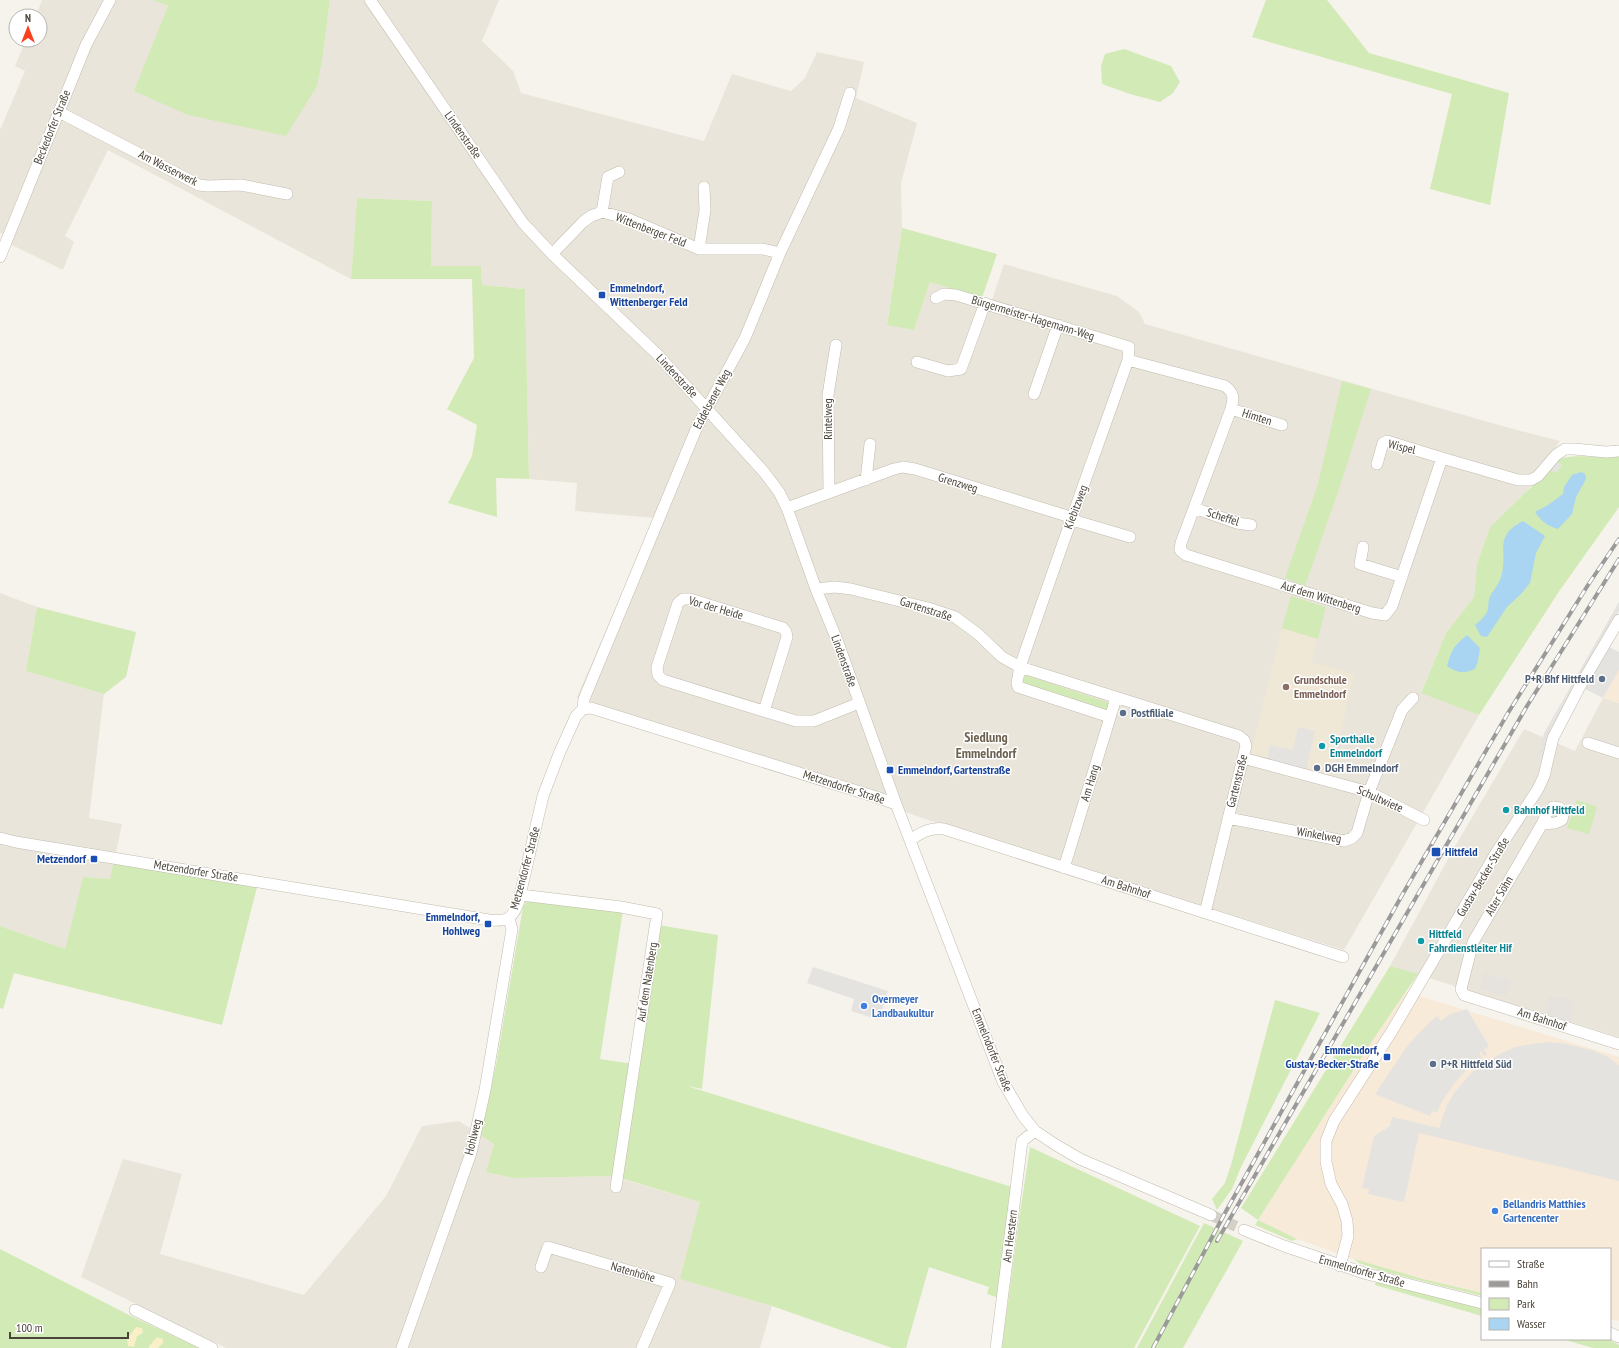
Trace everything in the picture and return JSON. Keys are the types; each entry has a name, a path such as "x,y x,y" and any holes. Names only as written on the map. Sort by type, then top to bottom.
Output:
{"street":[{"name":"Beckedorfer Straße","path":"0,257 92,34 110,0"},
{"name":"Lindenstraße","path":"370,0 523,223 552,254 657,354 768,477 779,492 787,508 816,589 837,640 896,804"},
{"name":"Eddelsener Weg","path":"583,710 584,699 694,434 706,408 744,338 780,253 839,128 850,93"},
{"name":"Am Wasserwerk","path":"59,112 199,185 241,185 287,194"},
{"name":"Wittenberger Feld","path":"602,212 608,177 619,172"},
{"name":"Wittenberger Feld","path":"699,249 705,210 704,187"},
{"name":"Wittenberger Feld","path":"552,254 583,222 591,216 602,212 629,220 699,249 763,249 780,253"},
{"name":"Bürgermeister-Hagemann-Weg","path":"936,298 944,294 956,295 1058,324 1129,347"},
{"path":"917,362 948,371 961,369 985,303"},
{"path":"1034,394 1058,324"},
{"name":"Rintelweg","path":"829,492 828,394 836,345"},
{"name":"Kiebitzweg","path":"1020,667 1071,517 1099,445 1128,360 1129,347"},
{"name":"Auf dem Wittenberg","path":"1128,360 1225,386 1232,392 1234,399 1232,409 1181,543 1180,550 1186,555 1372,613 1385,615 1392,606 1442,458"},
{"name":"Himten","path":"1232,409 1282,425"},
{"name":"Wispel","path":"1377,464 1383,443 1387,441 1442,458"},
{"path":"866,480 870,444"},
{"path":"1442,458 1518,480 1531,480 1538,476 1556,455 1565,450 1574,449 1606,452 1619,451"},
{"name":"Grenzweg","path":"787,508 903,467 915,469 1071,517 1079,522 1130,537"},
{"name":"Scheffel","path":"1194,508 1237,523 1251,525"},
{"path":"1364,547 1360,564 1402,577"},
{"name":"Gartenstraße","path":"816,589 835,587 851,589 928,608 949,615 978,634 1002,657 1020,667 1239,736 1244,740 1246,746 1205,913"},
{"name":"Vor der Heide","path":"764,711 787,637 786,632 783,628 690,598 683,599 678,603 657,667 658,675 663,680 796,721 804,722 814,721 859,702"},
{"name":"Gustav-Becker-Straße","path":"1340,1266 1348,1236 1347,1221 1342,1204 1331,1184 1326,1162 1326,1141 1334,1121 1392,1031 1496,853 1538,789 1544,776 1553,738 1579,688 1619,620"},
{"path":"1020,667 1017,683 1018,688 1110,717"},
{"name":"Am Hang","path":"1064,868 1116,698"},
{"name":"Winkelweg","path":"1228,818 1344,841 1352,838 1357,833 1370,792 1402,710 1413,698"},
{"name":"Metzendorfer Straße","path":"0,838 16,842 490,920 509,919 515,912 521,895 529,853 548,780 576,716 583,710 591,708 599,709 896,804"},
{"path":"1588,744 1619,753"},
{"name":"Schultwiete","path":"1243,758 1370,792 1424,820"},
{"name":"Emmelndorfer Straße","path":"896,804 1003,1082 1023,1116 1035,1130 1056,1145 1080,1159 1211,1215"},
{"name":"Alter Söhn","path":"1464,995 1462,989 1473,942 1542,824"},
{"name":"Am Bahnhof","path":"910,840 926,830 937,828 944,829 1343,957"},
{"name":"Auf dem Natenberg","path":"521,895 621,907 657,914 616,1187"},
{"name":"Hohlweg","path":"402,1348 471,1152 484,1090 512,929 509,919"},
{"name":"Am Bahnhof","path":"1464,995 1619,1044"},
{"name":"Am Heestern","path":"996,1348 1022,1141 1035,1130"},
{"name":"Emmelndorfer Straße","path":"1244,1230 1340,1266 1366,1274 1481,1303"},
{"name":"Natenhöhe","path":"541,1267 548,1247 670,1284 642,1348"},
{"path":"135,1310 212,1348"}],"shaded area":[{"path":"42,0 153,0 168,6 146,63 323,54 330,0 499,0 482,41 513,71 521,93 704,141 732,74 791,91 805,78 817,52 864,62 856,98 917,123 901,183 902,228 887,324 914,330 930,282 992,300 1004,264 1117,296 1139,312 1145,324 1560,441 1528,490 1490,527 1477,564 1474,597 1446,633 1421,692 1479,715 1344,950 931,821 577,697 655,518 575,511 577,483 529,479 525,289 482,285 481,266 431,266 432,201 357,198 351,279 108,150 65,236 74,242 63,270 12,245 5,234 0,233 0,130 25,71 15,66 23,48 48,48 48,8 39,8"},
{"path":"1557,462 1562,465 1556,473 1551,470"},
{"name":"Metzendorf","path":"0,593 37,607 26,671 104,694 89,818 122,824 110,879 83,877 65,949 0,926"},
{"name":"P+R Bhf Hittfeld","path":"1619,602 1619,611 1576,684 1544,755 1538,756 1544,733"},
{"name":"Grundschule Emmelndorf","path":"1282,628 1318,639 1311,662 1354,674 1331,776 1250,756"},
{"name":"P+R Bhf Hittfeld","path":"1609,647 1619,652 1619,670 1603,698 1585,689"},
{"path":"1619,670 1619,703 1603,698"},
{"path":"1603,698 1619,703 1619,1037 1390,966 1454,848 1524,729 1575,751"},
{"path":"1298,727 1315,731 1306,770 1267,760 1270,745 1293,750"},
{"path":"813,967 888,991 879,1020 851,1011 854,999 807,983"},
{"path":"1485,973 1511,981 1506,997 1480,988"},
{"path":"1406,992 1619,1057 1619,1321 1611,1319 1611,1248 1481,1248 1481,1293 1423,1279 1347,1257 1295,1238 1258,1220 1370,1044"},
{"path":"1548,997 1573,999 1571,1022 1548,1015"},
{"name":"P+R Hittfeld Süd","path":"1467,1009 1489,1046 1484,1050 1487,1054 1484,1056 1481,1051 1479,1053 1482,1058 1469,1067 1454,1084 1441,1103 1437,1113 1432,1111 1430,1116 1375,1094 1408,1045 1428,1024 1437,1016 1441,1021 1450,1014"},
{"path":"1550,1042 1567,1044 1594,1051 1608,1057 1619,1065 1619,1181 1419,1133 1404,1202 1368,1194 1369,1189 1362,1188 1374,1136 1390,1126 1392,1117 1439,1128 1447,1105 1454,1093 1473,1071 1500,1054 1515,1047"},
{"path":"459,1121 494,1144 487,1172 514,1178 611,1176 700,1202 681,1279 772,1306 760,1348 226,1348 81,1277 123,1159 182,1174 160,1254 304,1295 386,1196 422,1126"}],"green space":[{"path":"153,0 330,0 317,86 286,136 188,115 134,91 168,6"},
{"path":"1266,0 1327,0 1369,53 1509,93 1490,205 1430,189 1452,94 1252,37"},
{"path":"1124,49 1171,66 1180,82 1173,93 1160,102 1130,94 1102,84 1101,66 1105,54"},
{"path":"357,198 432,201 431,266 481,266 482,285 525,289 529,479 496,478 497,517 448,503 472,456 477,425 447,409 474,358 472,279 351,279"},
{"path":"902,228 997,254 982,298 930,282 914,330 887,325"},
{"path":"1342,381 1371,389 1340,486 1305,586 1285,578 1318,484"},
{"path":"1619,454 1619,507 1560,590 1479,715 1421,693 1446,633 1474,597 1477,564 1490,527 1560,459 1567,457 1612,456"},
{"path":"1291,596 1326,607 1318,639 1282,628"},
{"path":"37,607 136,632 126,677 104,694 26,671"},
{"path":"1025,675 1110,703 1107,711 1022,684"},
{"path":"1577,800 1597,807 1589,834 1567,828"},
{"path":"114,860 257,887 222,1025 14,973 3,1009 0,1008 0,926 65,949 83,877 110,879"},
{"path":"533,899 623,910 600,1059 633,1064 614,1176 514,1178 486,1172 494,1144 480,1135 496,1065 523,907 526,902"},
{"path":"658,925 718,935 702,1089 687,1086 1012,1187 999,1298 987,1294 989,1287 929,1267 906,1348 892,1348 772,1306 680,1279 700,1202 617,1177 639,1071"},
{"path":"1390,966 1418,974 1370,1044 1258,1220 1241,1208"},
{"path":"1275,1000 1320,1013 1241,1167 1232,1189 1217,1210 1212,1199 1225,1183 1231,1165"},
{"path":"1030,1147 1200,1226 1134,1348 1002,1348"},
{"path":"1258,1220 1297,1239 1292,1241 1255,1225"},
{"path":"1204,1223 1243,1241 1183,1348 1137,1348"},
{"path":"0,1249 129,1315 199,1348 0,1348"},
{"path":"1354,1259 1423,1279 1481,1293 1481,1296 1382,1271 1359,1263"},
{"path":"1376,1282 1481,1307 1481,1316 1375,1285"},
{"path":"1565,1340 1610,1340 1619,1345 1619,1348 1593,1348"}],"sand":[{"path":"136,1327 142,1328 143,1333 137,1336 134,1347 128,1346 127,1339"},
{"path":"157,1337 163,1339 163,1343 158,1348 149,1348 149,1346"}],"water":[{"path":"1581,472 1585,474 1586,479 1576,497 1572,514 1558,529 1547,525 1535,512 1563,494 1564,487 1572,475"},
{"path":"1523,521 1545,536 1536,553 1530,583 1507,607 1487,637 1481,636 1475,625 1487,612 1489,599 1500,580 1503,568 1503,546 1505,539 1513,527"},
{"path":"1467,635 1480,648 1478,661 1475,669 1467,672 1457,671 1447,666 1454,649"}],"tunnel":[{"path":"1211,1215 1244,1230"}],"railway":[{"path":"1153,1348 1225,1213 1401,897 1508,713 1588,585 1619,539"},
{"path":"1217,1241 1527,706 1619,559"}],"place":[{"name":"Emmelndorf, Wittenberger Feld","path":"602,295"},
{"name":"P+R Bhf Hittfeld","path":"1602,679"},
{"name":"Grundschule Emmelndorf","path":"1286,687"},
{"name":"Postfiliale","path":"1123,713"},
{"name":"Sporthalle Emmelndorf","path":"1322,746"},
{"name":"DGH Emmelndorf","path":"1317,768"},
{"name":"Emmelndorf, Gartenstraße","path":"890,770"},
{"name":"Bahnhof Hittfeld","path":"1506,810"},
{"name":"Hittfeld","path":"1436,852"},
{"name":"Metzendorf","path":"94,859"},
{"name":"Emmelndorf, Hohlweg","path":"488,924"},
{"name":"Hittfeld Fahrdienstleiter Hif","path":"1421,941"},
{"name":"Overmeyer Landbaukultur","path":"864,1006"},
{"name":"Emmelndorf, Gustav-Becker-Straße","path":"1387,1057"},
{"name":"P+R Hittfeld Süd","path":"1433,1064"},
{"name":"Bellandris Matthies Gartencenter","path":"1495,1211"}],"district":[{"name":"Siedlung Emmelndorf","path":"986,746"}]}
